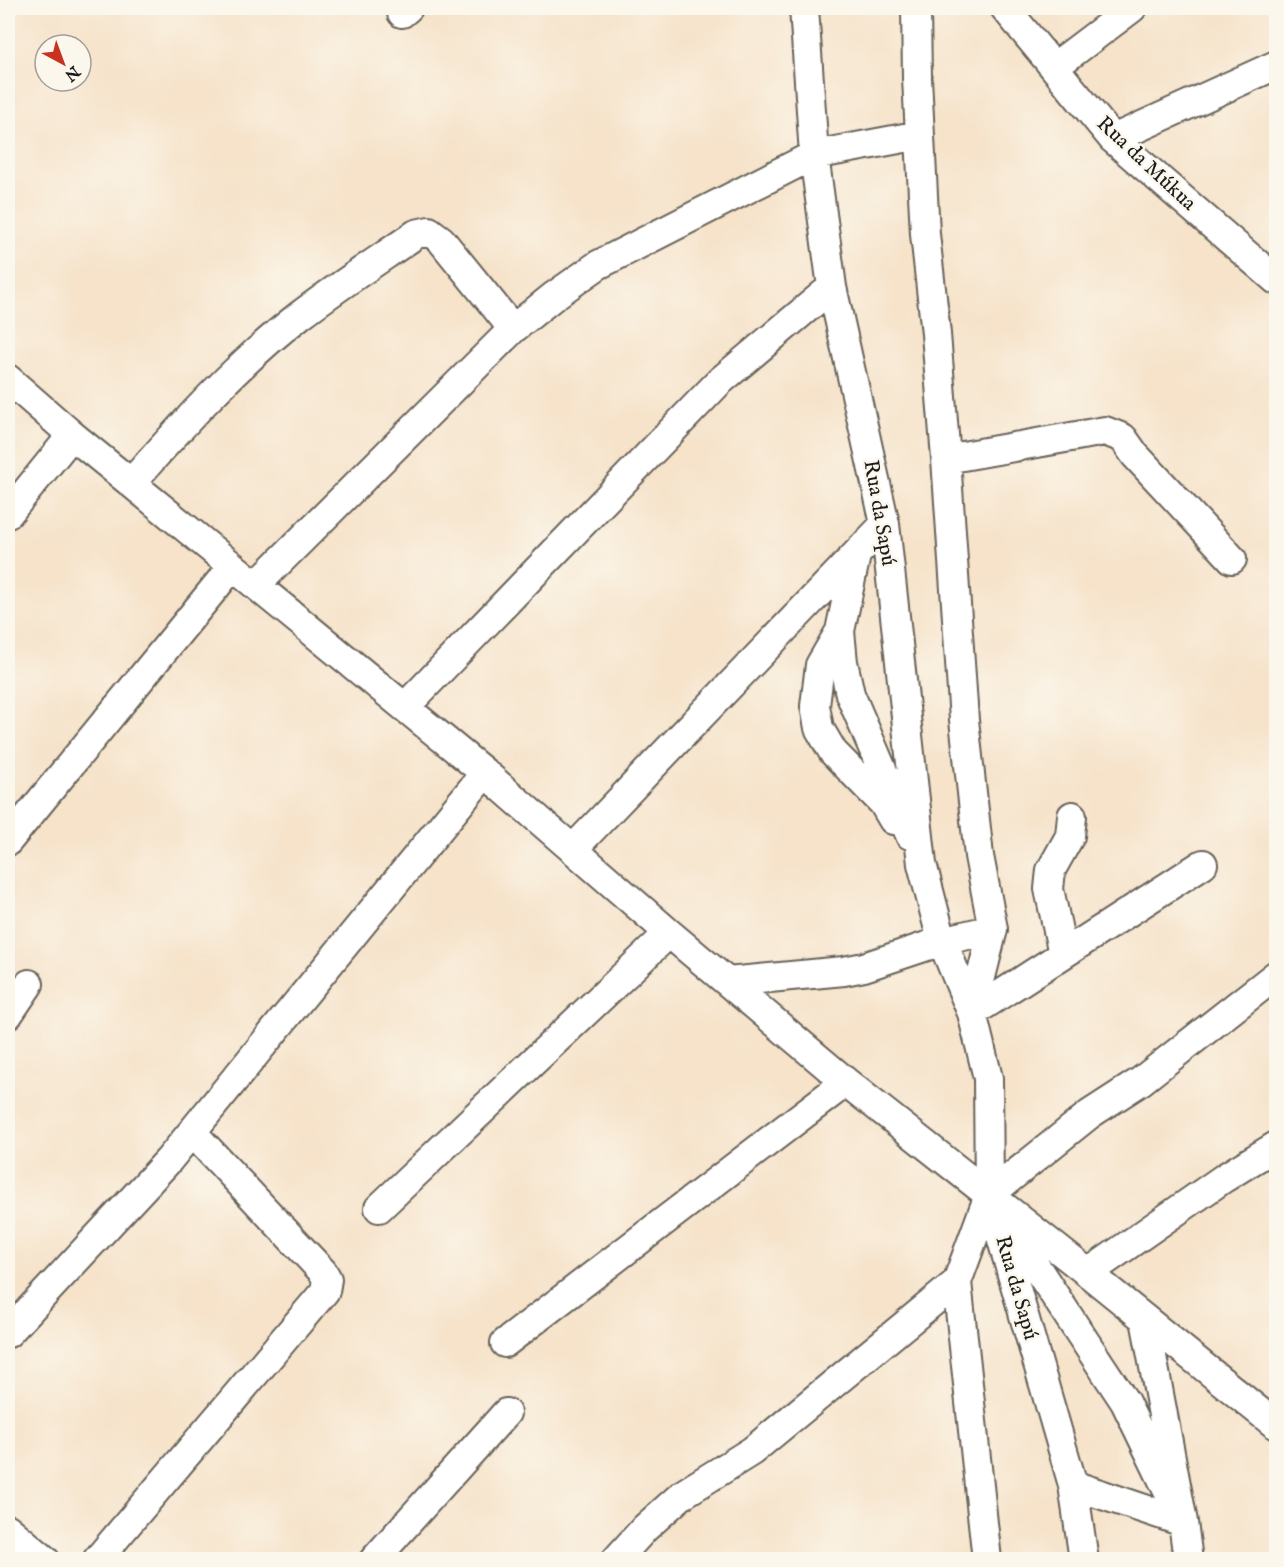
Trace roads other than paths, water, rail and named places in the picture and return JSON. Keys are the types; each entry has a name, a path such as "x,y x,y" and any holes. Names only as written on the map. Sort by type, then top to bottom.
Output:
{"street":[{"name":"Rua da Sapú","path":"804,8 814,155 832,287 885,524 922,864 942,941 972,1013 988,1078 989,1195 1073,1485 1084,1560"},
{"name":"Rua da Sapú","path":"916,8 925,234 936,334 964,720 979,856 993,929 972,1013"},
{"name":"Rua da Múkua","path":"1005,8 1113,139 1276,280"},
{"path":"1054,67 1132,8"},
{"path":"1113,139 1276,65"},
{"path":"256,585 513,330 554,296 598,265 814,155 921,135"},
{"path":"131,483 182,424 244,364 299,316 416,234 429,231 441,240 513,330"},
{"path":"405,707 719,382 832,287"},
{"path":"8,379 232,567 485,772 669,933 846,1082 1276,1425"},
{"path":"946,459 1105,431 1123,438 1135,455 1232,559"},
{"path":"8,514 72,435"},
{"path":"573,849 885,524"},
{"path":"856,555 840,631 843,662 850,694 922,864"},
{"path":"8,841 232,567"},
{"path":"840,631 820,665 815,706 819,728 833,752 883,803 922,864"},
{"path":"8,1333 192,1132 485,772"},
{"path":"1063,954 1049,889 1051,870 1070,836 1072,816"},
{"path":"972,1013 1203,864"},
{"path":"727,982 844,971 864,967 942,941 993,929"},
{"path":"379,1208 669,933"},
{"path":"987,1560 957,1282 989,1195 1090,1114 1141,1081 1276,975"},
{"path":"8,1015 29,984"},
{"path":"505,1343 846,1082"},
{"path":"97,1560 325,1291 327,1279 323,1272 192,1132"},
{"path":"1088,1273 1224,1178 1276,1146"},
{"path":"989,1195 1125,1402 1183,1522"},
{"path":"616,1560 645,1528 683,1494 752,1451 957,1282"},
{"path":"1145,1319 1188,1560"},
{"path":"374,1560 506,1413"},
{"path":"1073,1485 1183,1522"},
{"path":"8,1529 45,1560"}]}
